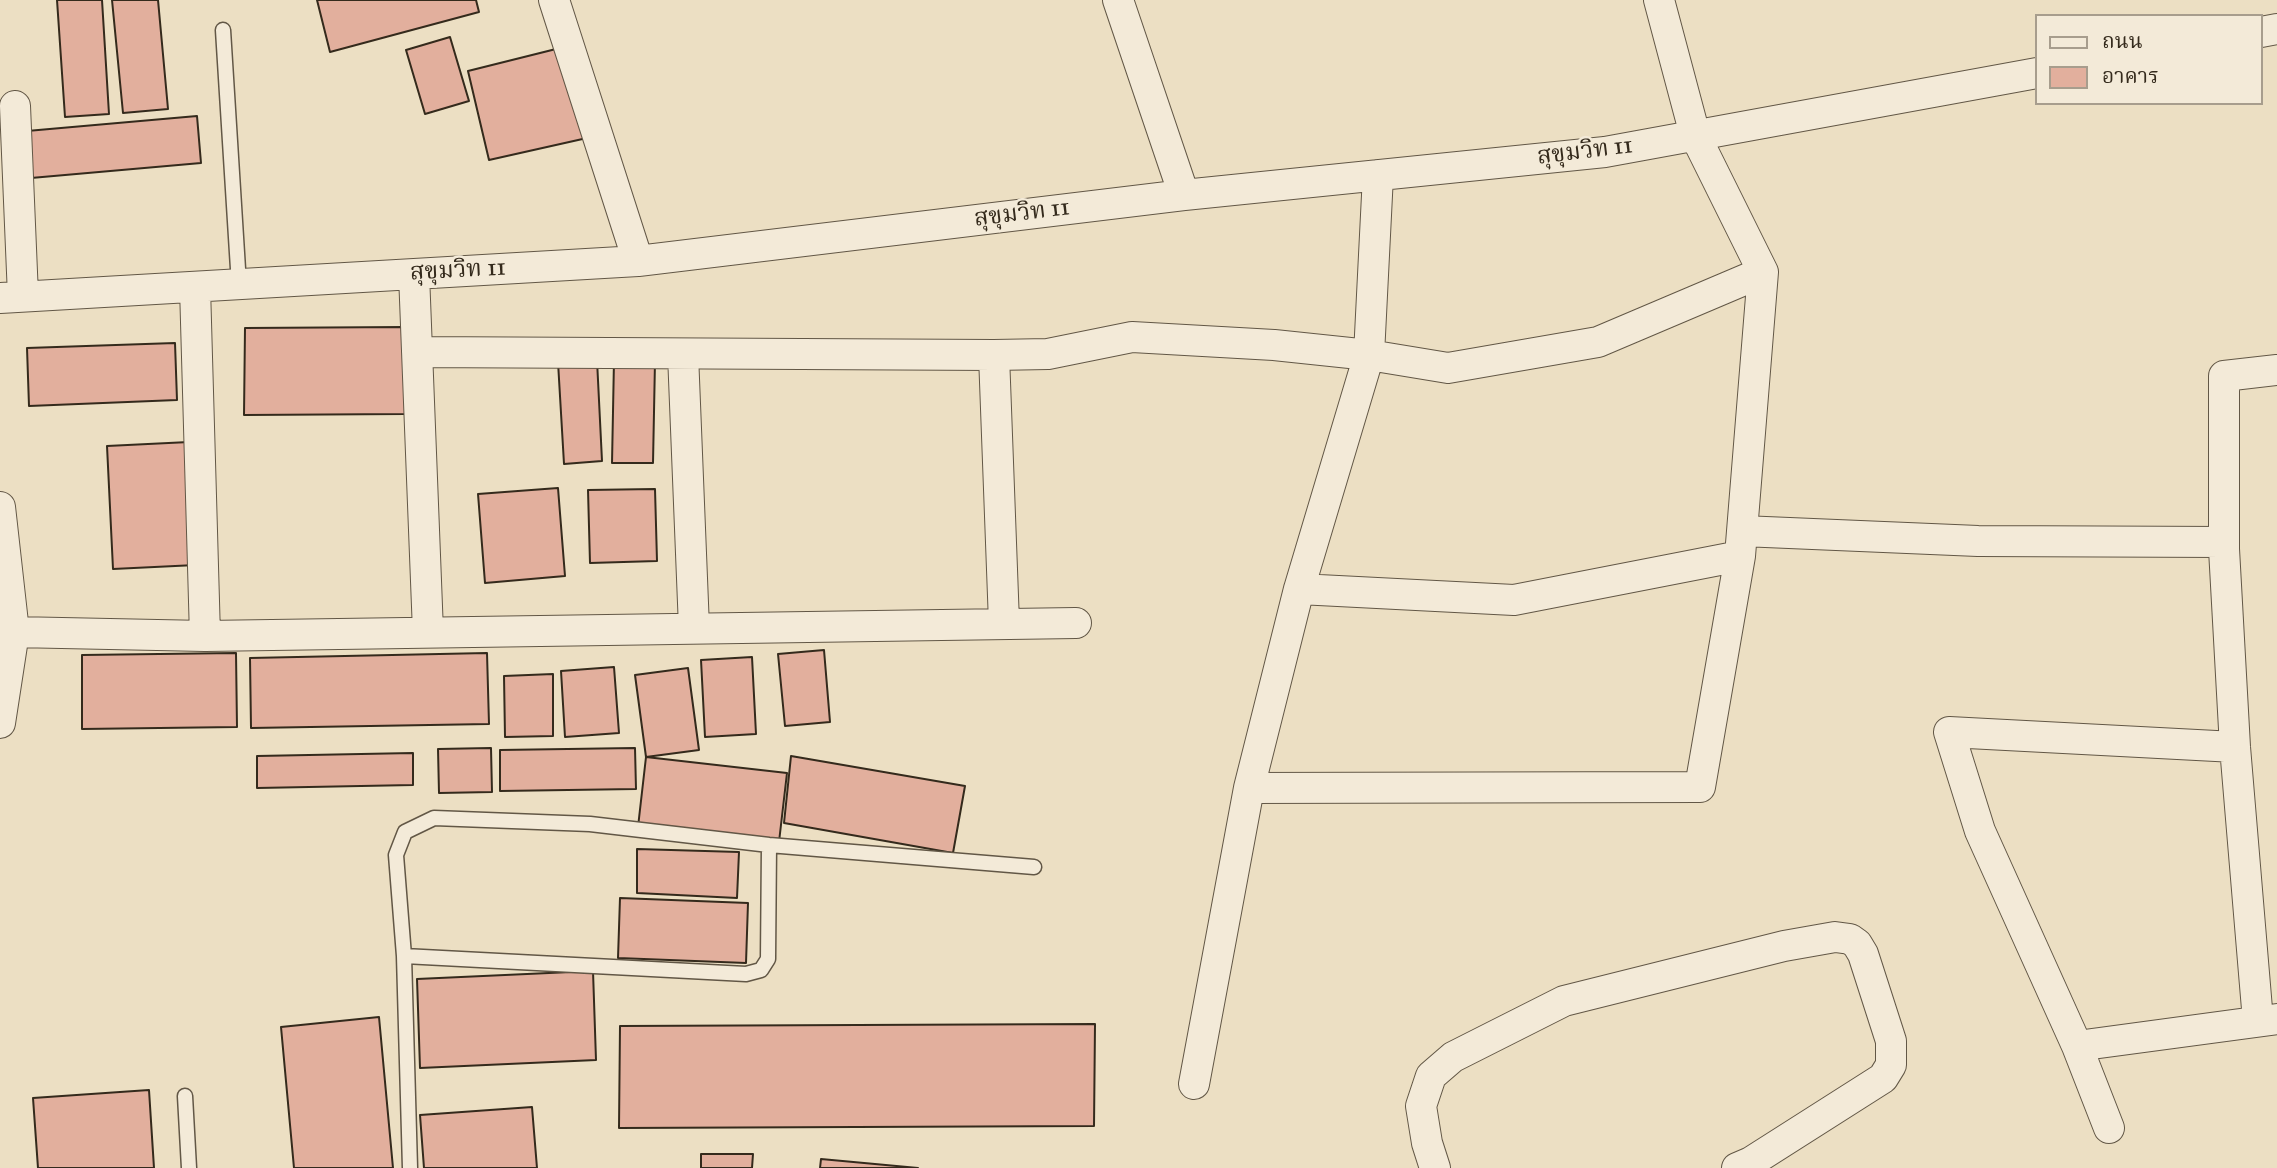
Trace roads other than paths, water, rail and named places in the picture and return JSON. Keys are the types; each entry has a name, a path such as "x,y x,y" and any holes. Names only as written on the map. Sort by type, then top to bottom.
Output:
{"street":[{"path":"554,0 638,261"},
{"path":"1118,0 1184,195"},
{"path":"1249,788 1700,787 1741,544 1763,272 1695,135 1659,0"},
{"name":"สุขุมวิท 11","path":"12,297 638,261 1184,195 1605,152 2036,73"},
{"path":"12,297 15,106"},
{"path":"1194,1084 1249,788 1299,589 1368,355 1378,175"},
{"path":"417,352 1048,354 1132,337 1274,345 1368,355 1448,368 1598,342 1763,272"},
{"path":"414,274 428,632"},
{"path":"195,287 205,636"},
{"path":"683,354 694,628"},
{"path":"994,355 1004,623"},
{"path":"2077,1046 2267,1020 2235,747 2224,542 2224,376 2277,370"},
{"path":"0,508 14,632 0,723"},
{"path":"1299,589 1514,600 1741,544 2224,542"},
{"path":"14,632 205,636 1076,623"},
{"path":"2109,1128 2077,1046 1980,831 1949,732 2235,747"},
{"path":"1435,1168 1427,1143 1421,1106 1431,1076 1453,1057 1564,1002 1784,946 1835,937 1850,939 1863,954 1891,1041 1891,1065 1883,1078 1852,1099 1737,1168"}],"lane":[{"path":"223,30 239,285"},
{"path":"410,1168 404,956 396,855 405,832 433,818 590,824 769,845 1034,867"},
{"path":"404,956 746,974 761,970 768,959 769,845"},
{"path":"185,1096 189,1168"}]}
